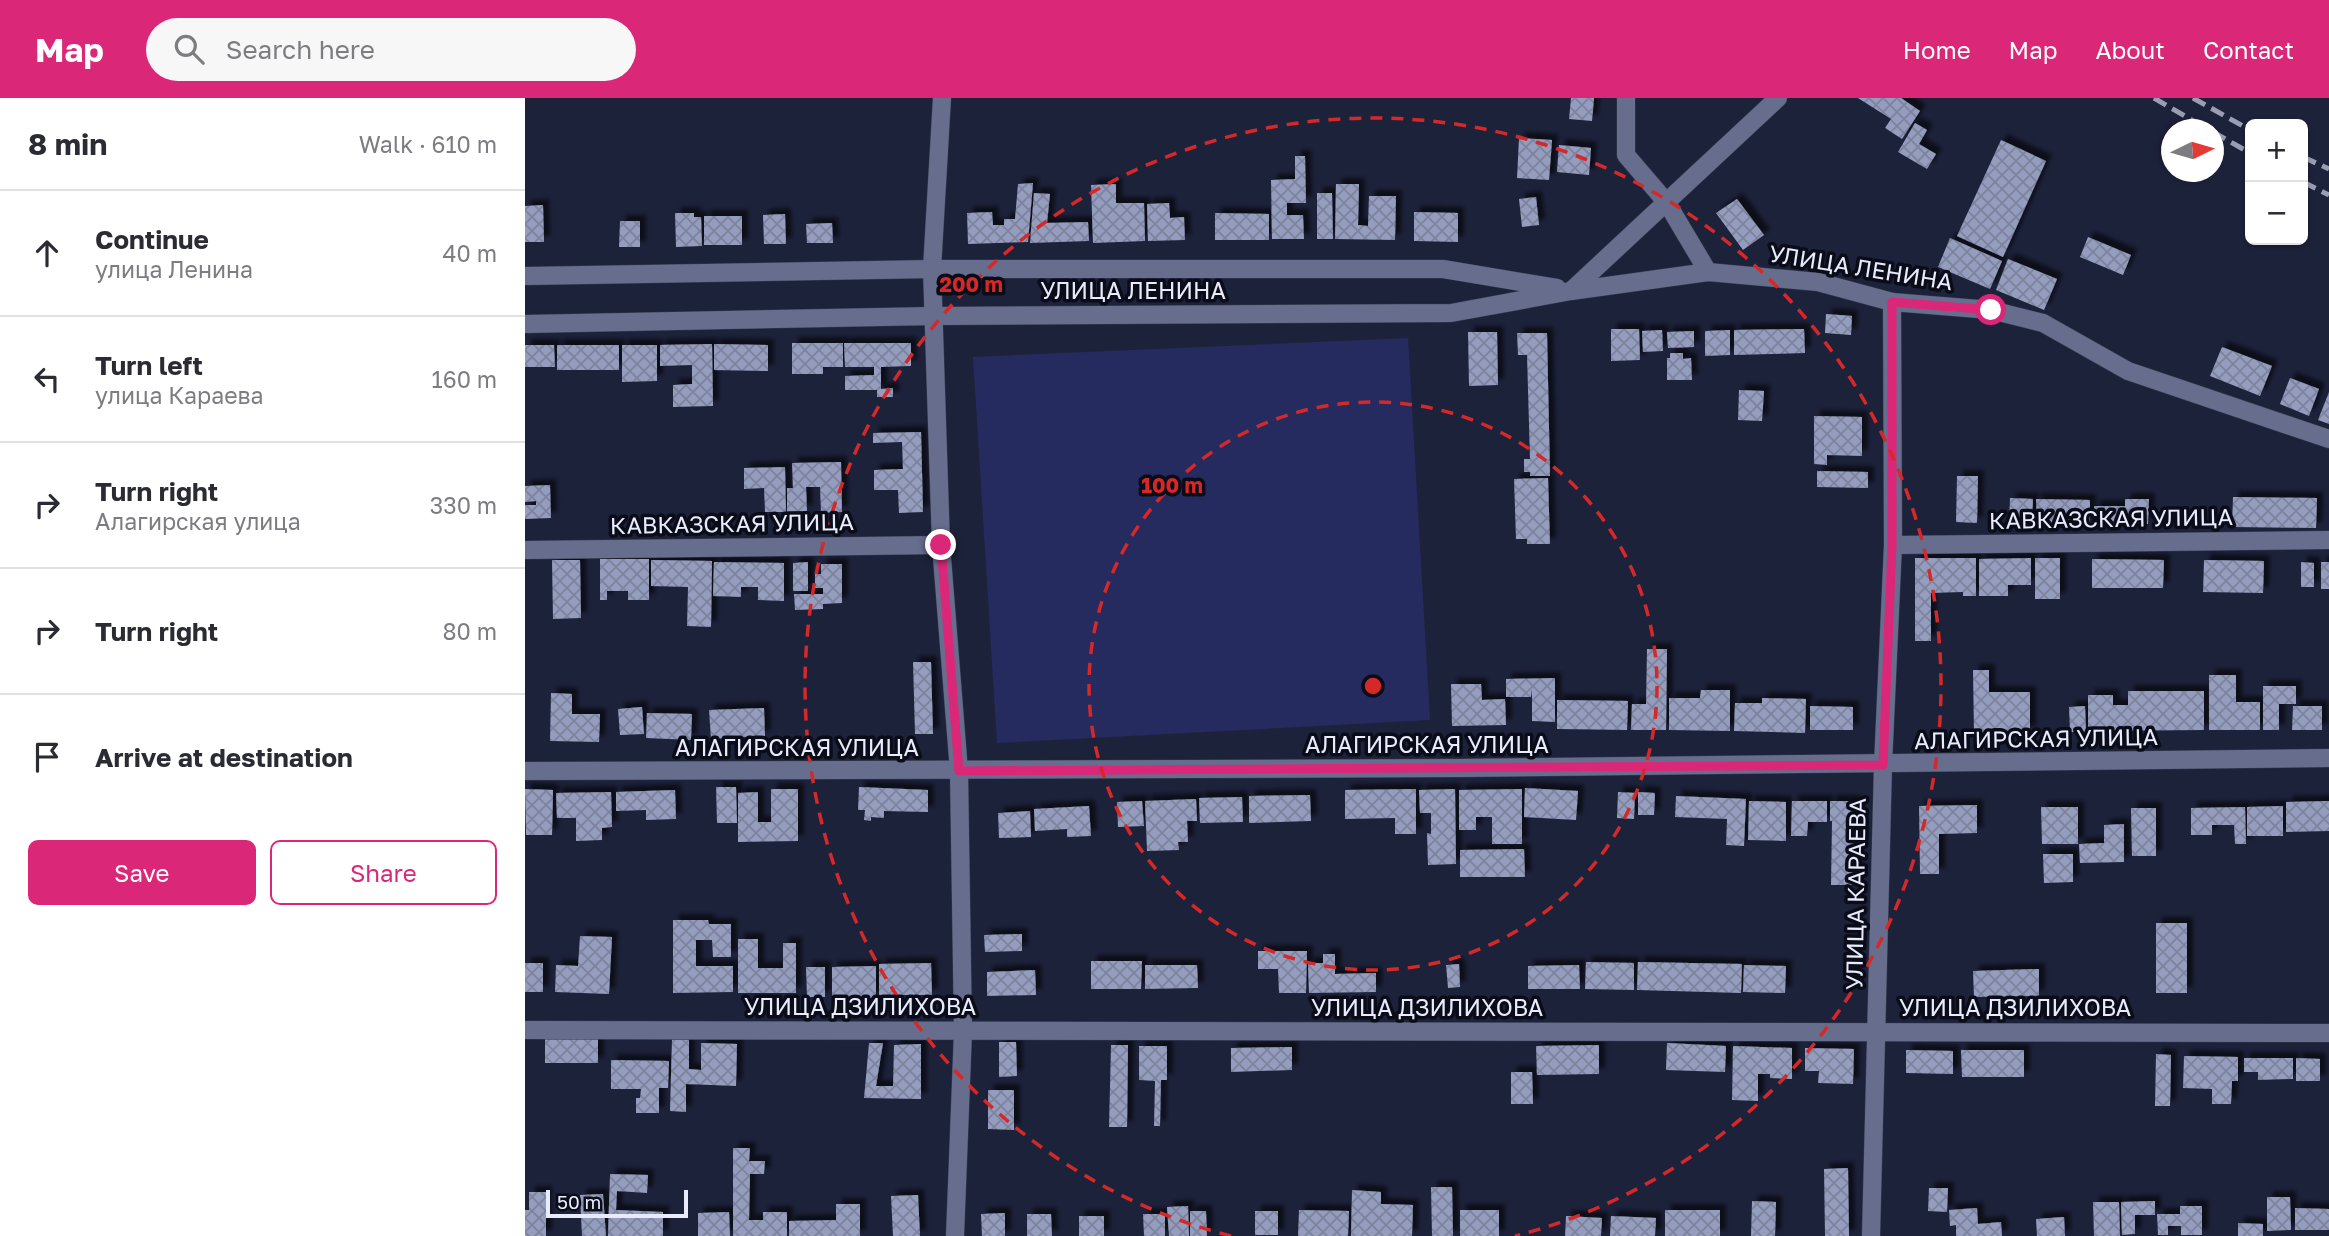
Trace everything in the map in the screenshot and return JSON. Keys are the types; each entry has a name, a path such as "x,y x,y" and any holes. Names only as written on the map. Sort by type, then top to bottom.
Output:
{"street":[{"path":"942,98 932,269 941,545 959,771 964,1031 955,1236"},
{"path":"1626,98 1626,155 1667,203 1708,272"},
{"path":"1571,291 1778,98"},
{"name":"УЛИЦА ЛЕНИНА","path":"525,276 932,269 1443,269 1571,291"},
{"name":"УЛИЦА ЛЕНИНА","path":"525,324 933,316 1451,313 1571,291 1708,272 1818,282 1892,302 1991,310 2043,323 2128,371 2329,439"},
{"name":"УЛИЦА КАРАЕВА","path":"1871,1236 1883,765 1892,545 1892,302"},
{"name":"КАВКАЗСКАЯ УЛИЦА","path":"1892,545 2329,540"},
{"name":"КАВКАЗСКАЯ УЛИЦА","path":"525,550 941,545"},
{"name":"АЛАГИРСКАЯ УЛИЦА","path":"525,771 1883,765 2329,758"},
{"name":"УЛИЦА ДЗИЛИХОВА","path":"525,1030 2329,1033"}],"shaded area":[{"path":"1408,338 1430,720 997,743 973,357"}],"building":[{"path":"1571,98 1594,98 1592,121 1569,119"},
{"path":"1858,98 1901,98 1920,111 1902,139 1885,128 1891,119"},
{"path":"1915,123 1927,130 1919,144 1936,154 1927,169 1898,152"},
{"path":"1519,138 1552,140 1549,180 1517,178"},
{"path":"2001,140 2046,161 2003,257 1957,236"},
{"path":"1559,145 1591,148 1589,175 1557,172"},
{"path":"1295,156 1305,156 1306,203 1287,203 1287,215 1303,215 1304,239 1272,239 1271,180 1295,179"},
{"path":"1033,183 1028,242 968,244 967,213 992,212 993,225 1004,225 1004,219 1015,219 1018,184"},
{"path":"1116,184 1116,203 1144,203 1145,241 1093,243 1091,185"},
{"path":"1336,184 1359,184 1358,225 1368,226 1369,196 1396,196 1395,240 1335,239"},
{"path":"1034,193 1050,194 1047,223 1088,222 1089,241 1030,243"},
{"path":"1317,193 1332,193 1333,239 1317,239"},
{"path":"1536,197 1539,225 1522,227 1519,199"},
{"path":"1737,199 1764,235 1743,250 1716,213"},
{"path":"1169,203 1170,218 1184,217 1185,240 1148,241 1147,204"},
{"path":"543,205 544,242 525,242 525,206"},
{"path":"1414,212 1458,213 1458,242 1414,241"},
{"path":"675,213 694,213 694,217 701,217 702,246 676,247"},
{"path":"1215,213 1269,214 1269,240 1215,240"},
{"path":"785,214 786,244 764,244 763,215"},
{"path":"704,216 742,216 742,245 704,245"},
{"path":"620,221 640,221 640,247 619,247"},
{"path":"832,223 833,243 807,243 806,224"},
{"path":"2088,237 2131,255 2123,275 2080,257"},
{"path":"1950,238 2002,261 1990,289 1938,267"},
{"path":"2008,259 2057,279 2044,310 1996,290"},
{"path":"1826,314 1852,316 1851,335 1825,333"},
{"path":"1611,329 1639,329 1640,360 1611,361"},
{"path":"1804,329 1805,353 1734,355 1734,330"},
{"path":"1662,330 1663,351 1643,352 1642,331"},
{"path":"1730,330 1730,355 1705,356 1705,331"},
{"path":"1694,331 1694,347 1668,348 1667,332"},
{"path":"1468,332 1497,332 1498,385 1469,386"},
{"path":"1517,333 1547,333 1550,476 1530,476 1530,472 1524,472 1524,459 1530,459 1527,355 1518,355"},
{"path":"792,343 843,343 843,367 823,367 823,374 792,374"},
{"path":"844,343 911,343 911,366 881,367 881,389 893,388 893,397 877,397 877,390 845,390 845,376 874,375 874,367 845,367"},
{"path":"712,344 713,406 673,407 673,385 692,384 692,365 660,366 660,345"},
{"path":"714,344 768,345 768,371 714,370"},
{"path":"525,345 554,345 555,367 525,367"},
{"path":"557,345 619,345 619,370 557,370"},
{"path":"622,345 657,345 657,381 622,382"},
{"path":"2222,347 2272,366 2260,396 2210,376"},
{"path":"1670,353 1683,353 1683,359 1691,358 1692,380 1667,380 1667,358 1670,358"},
{"path":"2290,378 2319,389 2309,416 2280,404"},
{"path":"1739,390 1764,391 1762,421 1738,420"},
{"path":"2329,392 2329,424 2318,420"},
{"path":"1814,416 1862,417 1862,456 1827,455 1827,465 1814,464"},
{"path":"921,432 923,512 899,513 898,490 874,490 874,470 903,469 902,442 873,443 873,433"},
{"path":"841,462 842,512 821,513 820,487 806,487 807,511 787,512 787,488 793,488 792,463"},
{"path":"785,467 786,512 765,512 764,488 744,489 744,468"},
{"path":"1817,471 1868,472 1868,488 1817,487"},
{"path":"1957,476 1978,476 1977,523 1956,522"},
{"path":"1548,478 1550,544 1527,544 1527,539 1516,539 1514,479"},
{"path":"550,485 551,518 525,519 525,505 536,505 536,501 525,502 525,486"},
{"path":"2233,497 2317,498 2316,528 2232,527"},
{"path":"2010,498 2033,499 2032,522 2009,521"},
{"path":"2036,499 2090,500 2090,523 2037,523"},
{"path":"2125,499 2149,499 2148,524 2094,523 2094,506 2125,506"},
{"path":"1915,558 1976,558 1976,596 1963,596 1963,592 1931,593 1931,641 1915,641"},
{"path":"2031,558 2031,585 2008,585 2008,596 1979,596 1979,559"},
{"path":"2035,558 2060,558 2060,599 2035,599"},
{"path":"600,559 649,559 649,600 628,600 628,591 607,591 607,600 600,600"},
{"path":"2092,559 2164,560 2163,588 2092,588"},
{"path":"552,560 580,560 581,618 553,619"},
{"path":"651,560 712,561 711,627 687,626 688,587 651,586"},
{"path":"2204,560 2264,561 2263,593 2203,592"},
{"path":"714,562 784,563 784,601 758,600 758,587 741,587 741,597 713,596"},
{"path":"808,562 808,591 793,591 793,563"},
{"path":"2301,562 2314,563 2314,587 2301,587"},
{"path":"2321,562 2329,562 2329,589 2321,589"},
{"path":"821,564 842,564 842,603 823,604 823,609 795,610 794,594 823,594 823,588 815,588 815,574 821,574"},
{"path":"1647,649 1667,649 1666,730 1631,730 1632,704 1646,704"},
{"path":"913,662 931,662 933,734 915,734"},
{"path":"1973,670 1989,670 1989,692 2030,692 2030,732 1974,733"},
{"path":"2209,675 2236,675 2236,702 2260,702 2260,730 2209,730"},
{"path":"1555,678 1555,722 1532,721 1532,689 1531,697 1506,697 1506,679"},
{"path":"1451,684 1481,684 1482,700 1505,699 1506,725 1452,726"},
{"path":"2263,686 2296,686 2296,704 2279,704 2279,730 2263,730"},
{"path":"1701,690 1730,690 1730,731 1669,730 1669,698 1700,698"},
{"path":"2128,691 2204,691 2204,730 2088,731 2088,695 2113,695 2113,705 2128,705"},
{"path":"551,693 572,694 572,714 600,714 599,742 550,741"},
{"path":"1762,698 1806,699 1805,733 1734,731 1735,703 1762,703"},
{"path":"1557,700 1628,701 1627,730 1557,729"},
{"path":"1810,706 1853,707 1853,730 1810,730"},
{"path":"2085,706 2086,732 2070,732 2069,707"},
{"path":"2293,706 2322,706 2322,730 2292,730"},
{"path":"642,707 644,734 620,735 618,709"},
{"path":"764,708 765,736 711,739 709,710"},
{"path":"647,713 692,714 691,740 646,738"},
{"path":"716,787 736,787 737,823 717,823"},
{"path":"859,787 928,790 928,812 884,811 884,818 871,817 871,821 864,820 865,810 858,810"},
{"path":"1525,788 1578,791 1576,820 1524,817"},
{"path":"525,789 553,790 552,835 526,835"},
{"path":"771,789 798,789 798,841 738,842 738,793 758,792 758,822 771,822"},
{"path":"1416,789 1416,834 1395,834 1395,818 1345,819 1345,790"},
{"path":"1455,789 1456,864 1428,865 1427,833 1431,834 1431,813 1420,813 1419,790"},
{"path":"1522,789 1522,844 1492,844 1492,817 1476,817 1476,830 1459,830 1459,790"},
{"path":"675,790 676,819 646,820 646,810 616,811 616,792"},
{"path":"611,792 612,827 602,828 602,840 576,841 576,818 557,818 556,793"},
{"path":"1618,792 1635,793 1634,819 1617,818"},
{"path":"1638,792 1655,793 1654,815 1638,815"},
{"path":"1310,795 1311,821 1249,823 1249,796"},
{"path":"1676,796 1746,799 1744,846 1726,845 1727,819 1675,817"},
{"path":"1242,797 1243,822 1200,823 1199,798"},
{"path":"1196,799 1197,821 1187,821 1188,842 1178,842 1179,850 1147,851 1145,801"},
{"path":"1142,801 1144,826 1118,827 1117,802"},
{"path":"1749,801 1786,802 1786,841 1748,840"},
{"path":"1792,801 1827,801 1827,822 1808,822 1807,836 1791,836"},
{"path":"1830,801 1855,801 1856,885 1831,885"},
{"path":"2329,801 2329,831 2286,832 2286,802"},
{"path":"1977,805 1977,833 1939,834 1939,874 1920,874 1919,806"},
{"path":"1089,806 1091,836 1067,837 1067,829 1035,831 1034,809"},
{"path":"2283,806 2283,836 2247,836 2247,807"},
{"path":"2041,807 2078,807 2078,844 2042,844"},
{"path":"2245,807 2246,844 2235,844 2234,825 2212,825 2212,835 2191,835 2191,808"},
{"path":"2131,808 2156,808 2156,856 2132,856"},
{"path":"1030,811 1031,837 999,838 998,813"},
{"path":"2124,824 2124,862 2080,863 2079,844 2104,843 2104,825"},
{"path":"1524,849 1525,877 1460,877 1460,850"},
{"path":"2043,854 2073,854 2073,882 2044,883"},
{"path":"673,920 708,920 709,924 731,924 731,957 713,957 712,940 696,940 696,966 733,966 733,992 673,993"},
{"path":"2156,923 2187,923 2187,993 2156,993"},
{"path":"1022,934 1022,951 985,952 984,935"},
{"path":"580,936 612,937 609,994 555,992 556,965 578,966"},
{"path":"738,939 758,939 758,968 783,968 783,943 796,943 796,993 738,993"},
{"path":"1258,951 1307,951 1306,993 1279,993 1278,969 1258,969"},
{"path":"1323,954 1335,954 1335,974 1376,973 1376,992 1309,993 1308,963 1323,963"},
{"path":"1091,961 1142,961 1141,989 1091,989"},
{"path":"1586,962 1634,963 1634,990 1585,989"},
{"path":"1638,962 1742,964 1741,993 1637,990"},
{"path":"525,963 543,963 543,992 525,992"},
{"path":"931,963 932,995 879,995 879,964"},
{"path":"1459,964 1460,987 1448,988 1446,965"},
{"path":"1145,965 1197,965 1198,988 1145,989"},
{"path":"1579,965 1580,989 1528,989 1528,966"},
{"path":"1744,965 1786,966 1785,993 1743,992"},
{"path":"876,966 876,998 832,998 832,967"},
{"path":"806,967 825,967 825,997 807,997"},
{"path":"2039,969 2039,996 1974,997 1973,971"},
{"path":"1035,970 1036,995 987,996 987,972"},
{"path":"545,1039 598,1039 598,1063 545,1063"},
{"path":"672,1039 689,1039 689,1069 701,1070 701,1043 737,1044 736,1086 686,1084 686,1112 670,1111"},
{"path":"999,1042 1016,1042 1017,1076 999,1077"},
{"path":"869,1043 883,1043 876,1086 893,1086 894,1045 921,1044 921,1099 864,1098"},
{"path":"1667,1043 1726,1046 1725,1072 1666,1070"},
{"path":"1111,1045 1128,1045 1127,1127 1109,1127"},
{"path":"1599,1045 1599,1074 1537,1075 1536,1046"},
{"path":"1139,1046 1167,1046 1167,1080 1161,1080 1160,1126 1154,1126 1155,1081 1139,1080"},
{"path":"1733,1046 1792,1048 1792,1079 1770,1078 1770,1074 1758,1074 1758,1101 1732,1100"},
{"path":"1292,1047 1292,1070 1231,1072 1231,1048"},
{"path":"1805,1048 1854,1049 1853,1084 1818,1083 1819,1071 1805,1071"},
{"path":"1906,1050 1953,1051 1953,1074 1906,1073"},
{"path":"1961,1050 2024,1050 2024,1077 1962,1077"},
{"path":"2156,1054 2171,1055 2170,1106 2155,1106"},
{"path":"2184,1056 2238,1057 2238,1081 2232,1081 2231,1104 2212,1104 2212,1089 2183,1088"},
{"path":"2244,1058 2293,1058 2293,1079 2258,1080 2258,1072 2244,1072"},
{"path":"2296,1058 2320,1059 2320,1081 2296,1081"},
{"path":"611,1060 669,1061 668,1088 659,1088 659,1113 636,1113 636,1098 640,1098 641,1089 611,1089"},
{"path":"1511,1072 1532,1072 1533,1104 1511,1104"},
{"path":"988,1090 1014,1090 1014,1130 988,1129"},
{"path":"733,1148 750,1148 749,1161 765,1161 764,1174 750,1174 749,1220 763,1220 763,1212 787,1212 787,1236 733,1236"},
{"path":"1848,1168 1849,1236 1825,1236 1824,1169"},
{"path":"610,1174 648,1175 647,1193 617,1191 616,1210 663,1212 663,1236 608,1236"},
{"path":"1431,1187 1452,1187 1453,1236 1432,1236"},
{"path":"1929,1188 1948,1188 1947,1212 1928,1211"},
{"path":"1352,1190 1381,1192 1381,1204 1413,1205 1412,1236 1351,1236"},
{"path":"529,1192 546,1192 546,1236 525,1236 525,1210 529,1210"},
{"path":"603,1194 606,1236 582,1236 580,1195"},
{"path":"918,1195 920,1236 893,1236 891,1196"},
{"path":"2267,1197 2290,1197 2291,1230 2267,1231"},
{"path":"1752,1201 1776,1202 1775,1236 1751,1236"},
{"path":"2155,1201 2155,1215 2135,1215 2135,1234 2122,1235 2121,1202"},
{"path":"2093,1202 2119,1202 2120,1236 2094,1236"},
{"path":"836,1204 860,1204 860,1236 789,1236 789,1221 836,1220"},
{"path":"1188,1206 1189,1236 1169,1236 1167,1207"},
{"path":"2180,1206 2202,1206 2202,1235 2181,1235 2181,1226 2168,1226 2168,1235 2158,1235 2157,1214 2180,1214"},
{"path":"1977,1208 1978,1224 2001,1222 2002,1236 1956,1236 1956,1225 1950,1226 1949,1210"},
{"path":"2295,1208 2329,1209 2329,1230 2295,1230"},
{"path":"1299,1210 1349,1211 1348,1236 1298,1236"},
{"path":"1460,1210 1499,1210 1499,1236 1460,1236"},
{"path":"1665,1210 1720,1210 1720,1236 1665,1236"},
{"path":"1190,1211 1206,1211 1207,1236 1190,1236"},
{"path":"1255,1211 1278,1211 1278,1235 1255,1235"},
{"path":"729,1212 730,1236 698,1236 698,1213"},
{"path":"1005,1213 1005,1236 982,1236 981,1214"},
{"path":"1027,1214 1051,1214 1052,1236 1027,1236"},
{"path":"1143,1214 1165,1214 1165,1236 1144,1236"},
{"path":"1079,1216 1104,1216 1104,1236 1079,1236"},
{"path":"1566,1216 1602,1218 1601,1236 1565,1236"},
{"path":"1611,1216 1656,1218 1655,1236 1610,1236"},
{"path":"2064,1217 2065,1236 2037,1236 2036,1219"},
{"path":"2238,1223 2263,1224 2263,1236 2238,1236"}],"railway":[{"path":"2154,98 2190,119"},
{"path":"2193,98 2245,127"},
{"path":"2224,138 2245,150"},
{"path":"2308,159 2329,169"},
{"path":"2308,184 2329,195"}],"route":[{"path":"941,545 959,771 1883,765 1892,545 1892,302 1991,310"}]}
